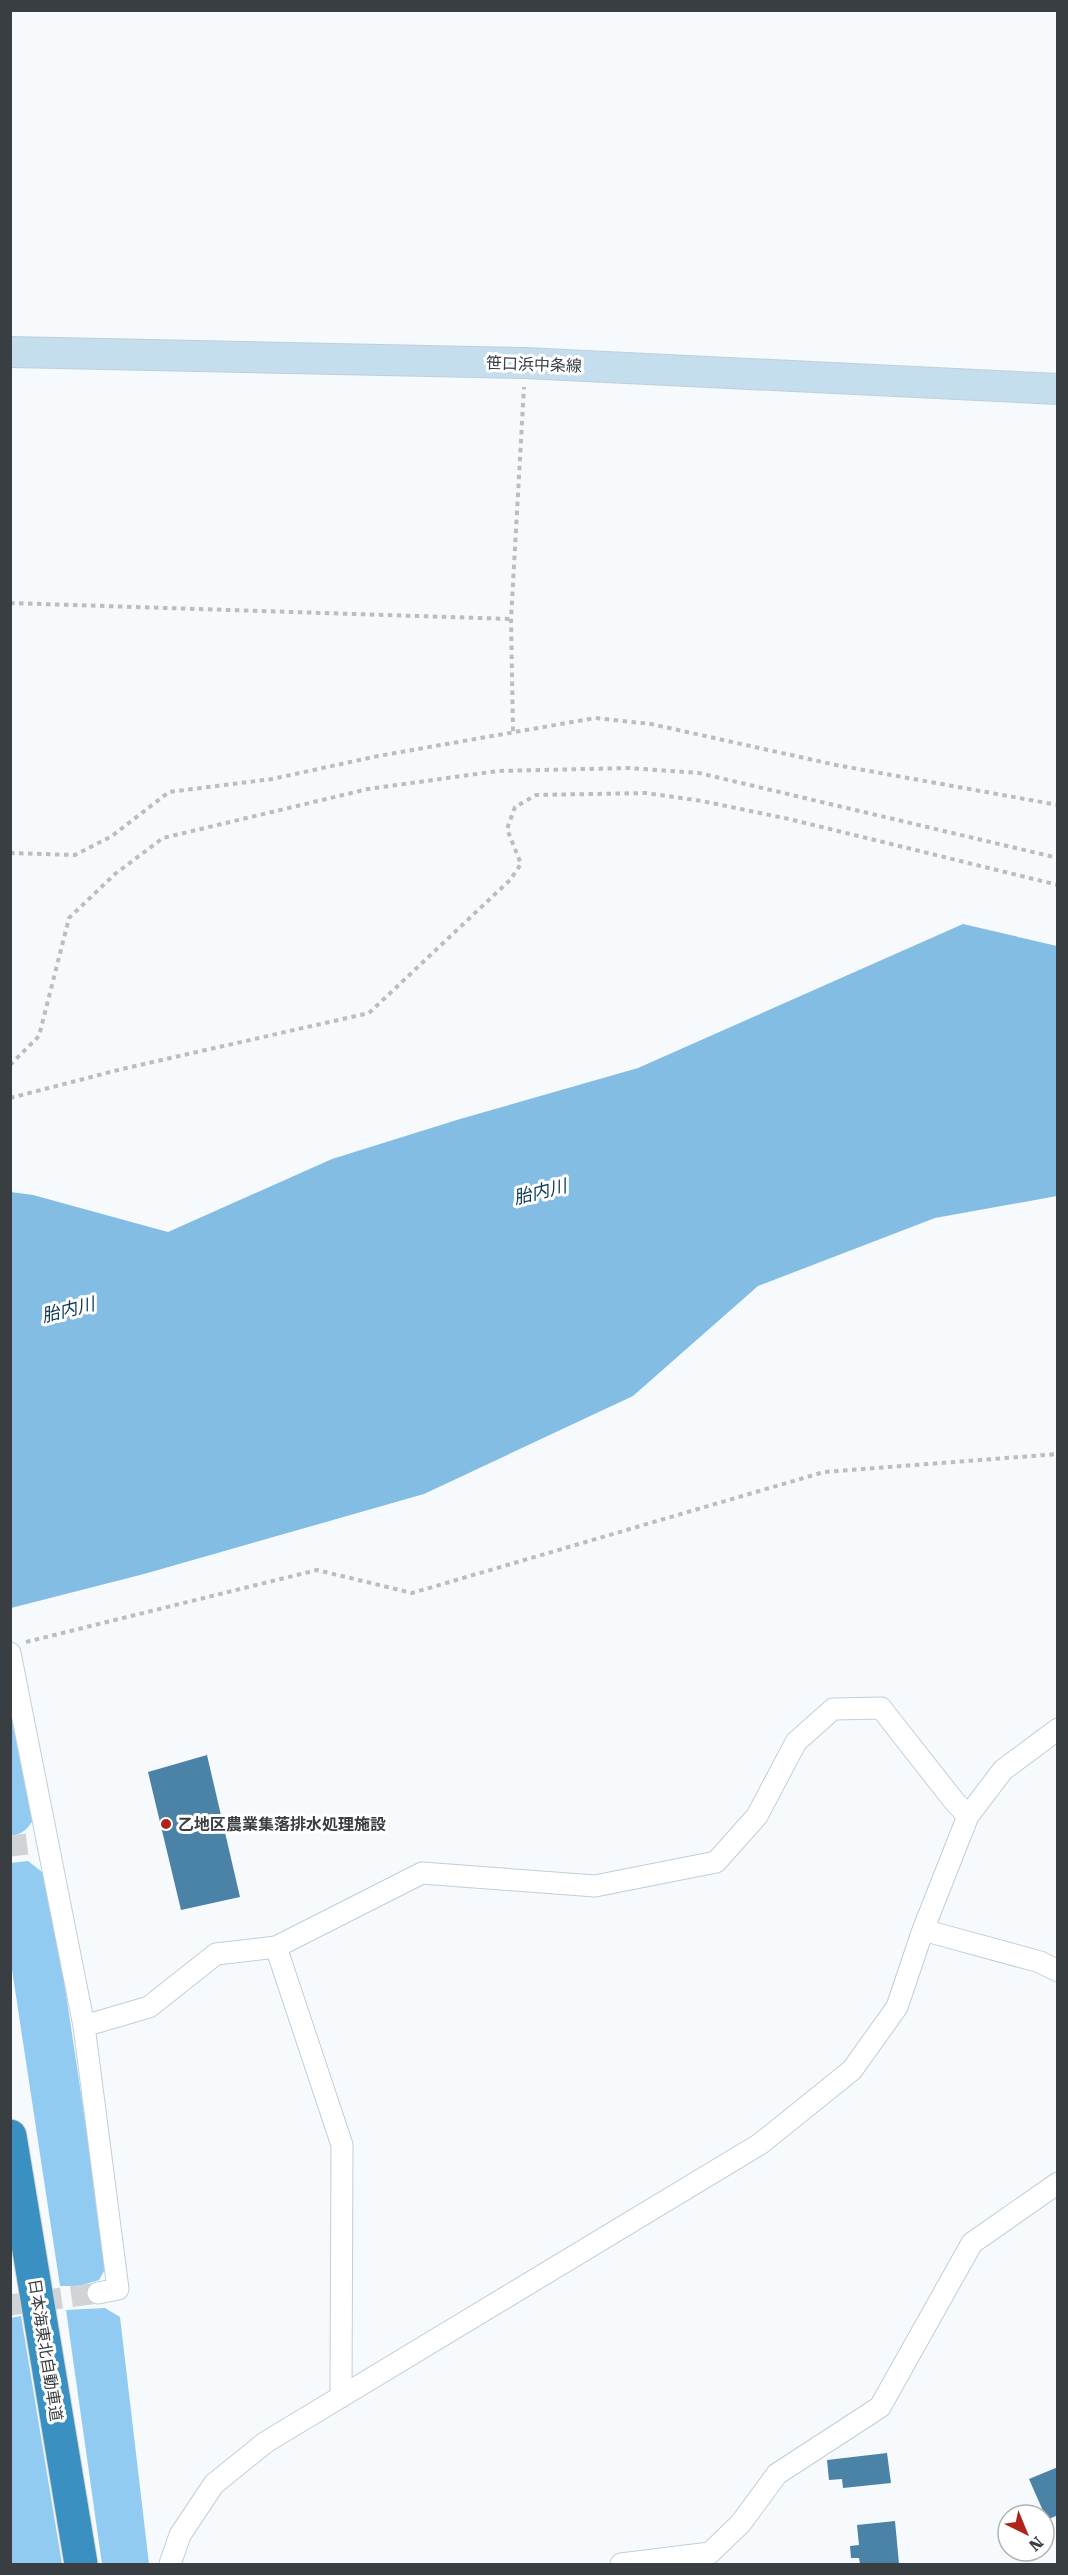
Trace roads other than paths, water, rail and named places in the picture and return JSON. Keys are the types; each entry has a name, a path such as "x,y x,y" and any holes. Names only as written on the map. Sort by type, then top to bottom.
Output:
{"highway":[{"name":"日本海東北自動車道","path":"10,2136 81,2565"}],"main road":[{"name":"笹口浜中条線","path":"10,352 525,363 1058,389"}],"street":[{"path":"16,1648 37,1842 84,2026 118,2289 98,2293"},
{"path":"84,2026 149,2007 216,1954 276,1947 423,1873 595,1886 716,1862 757,1816 796,1742 833,1709 881,1708 968,1816"},
{"path":"170,2565 180,2535 214,2484 266,2442 760,2144 852,2070 897,2007 923,1930 968,1816 1003,1770 1058,1729"},
{"path":"923,1930 1040,1962 1058,1971"},
{"path":"276,1947 342,2145 340,2397"},
{"path":"621,2565 710,2553 741,2523 777,2474 880,2407 972,2243 1058,2183"}],"water":[{"name":"胎内川","path":"963,924 1057,946 1057,1196 935,1218 758,1286 633,1396 424,1494 144,1574 11,1608 11,1192 33,1195 168,1232 332,1159 460,1119 638,1068"}],"tunnel":[{"path":"10,1846 27,1844"},
{"path":"10,2305 98,2293"}],"place":[{"name":"乙地区農業集落排水処理施設","path":"166,1824"}]}
